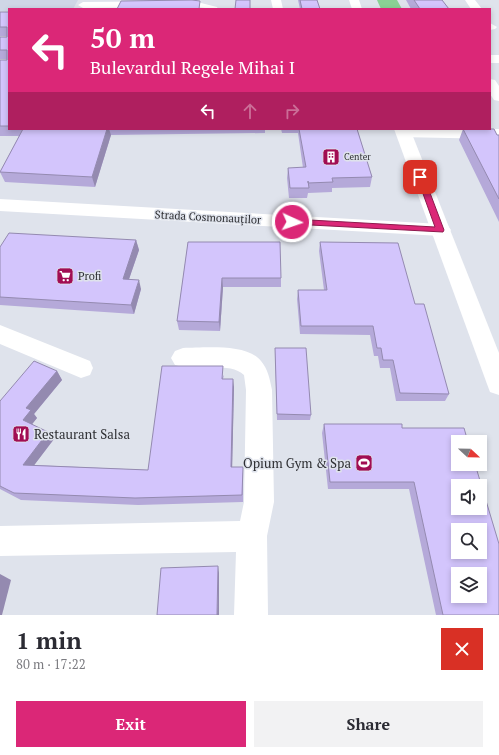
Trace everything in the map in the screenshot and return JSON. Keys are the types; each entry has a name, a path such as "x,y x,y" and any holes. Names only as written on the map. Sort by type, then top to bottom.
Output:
{"street":[{"path":"470,0 476,8"},
{"path":"83,5 108,7 193,4 209,8"},
{"path":"491,85 499,97"},
{"path":"499,134 403,131 499,384"},
{"name":"Strada Cosmonauților","path":"0,205 440,230"},
{"path":"0,334 81,368"},
{"path":"183,358 243,360 252,366 257,377 259,390 259,502 252,536 251,615"},
{"path":"0,541 252,536"}],"shaded area":[{"path":"0,0 78,0 74,8 8,8 8,11 0,11"}],"green space":[{"path":"377,0 397,0 401,8 381,8"}],"building":[{"path":"236,0 250,0 250,8 235,8"},
{"path":"300,0 317,0 320,8 302,8"},
{"path":"414,0 442,0 448,8 419,8"},
{"path":"121,1 200,1 199,8 118,8"},
{"path":"0,12 8,12 8,126 0,126 0,60 7,60 7,50 0,50 0,37 7,37 7,27 0,27"},
{"path":"494,129 497,135 499,135 499,199 464,130"},
{"path":"22,130 107,130 92,177 0,172"},
{"path":"299,130 357,130 372,177 332,178 333,182 308,183 309,188 290,188 288,168 306,167"},
{"name":"Profi","path":"9,233 136,240 123,279 139,280 131,305 0,297 0,247"},
{"path":"188,242 280,242 281,278 222,278 219,322 177,321"},
{"path":"320,242 398,243 415,304 424,304 449,394 400,393 393,360 383,360 381,348 377,348 373,326 301,326 298,290 327,290"},
{"path":"275,348 306,348 311,415 277,414"},
{"path":"34,361 57,371 26,408 31,410 23,420 48,432 23,465 148,470 162,366 223,366 222,379 233,379 231,467 243,467 242,495 135,498 14,493 0,486 0,401"},
{"path":"324,424 402,424 402,428 464,428 466,435 451,435 451,471 477,471 480,479 451,479 451,515 487,515 487,504 499,544 499,615 443,615 414,482 330,482"},
{"path":"218,566 217,615 157,615 161,568"}],"place":[{"name":"Center","path":"331,157"},
{"name":"Profi","path":"65,276"},
{"name":"Restaurant Salsa","path":"21,434"},
{"name":"Opium Gym & Spa","path":"364,463"}],"route":[{"path":"292,222 440,230 420,177"}]}
